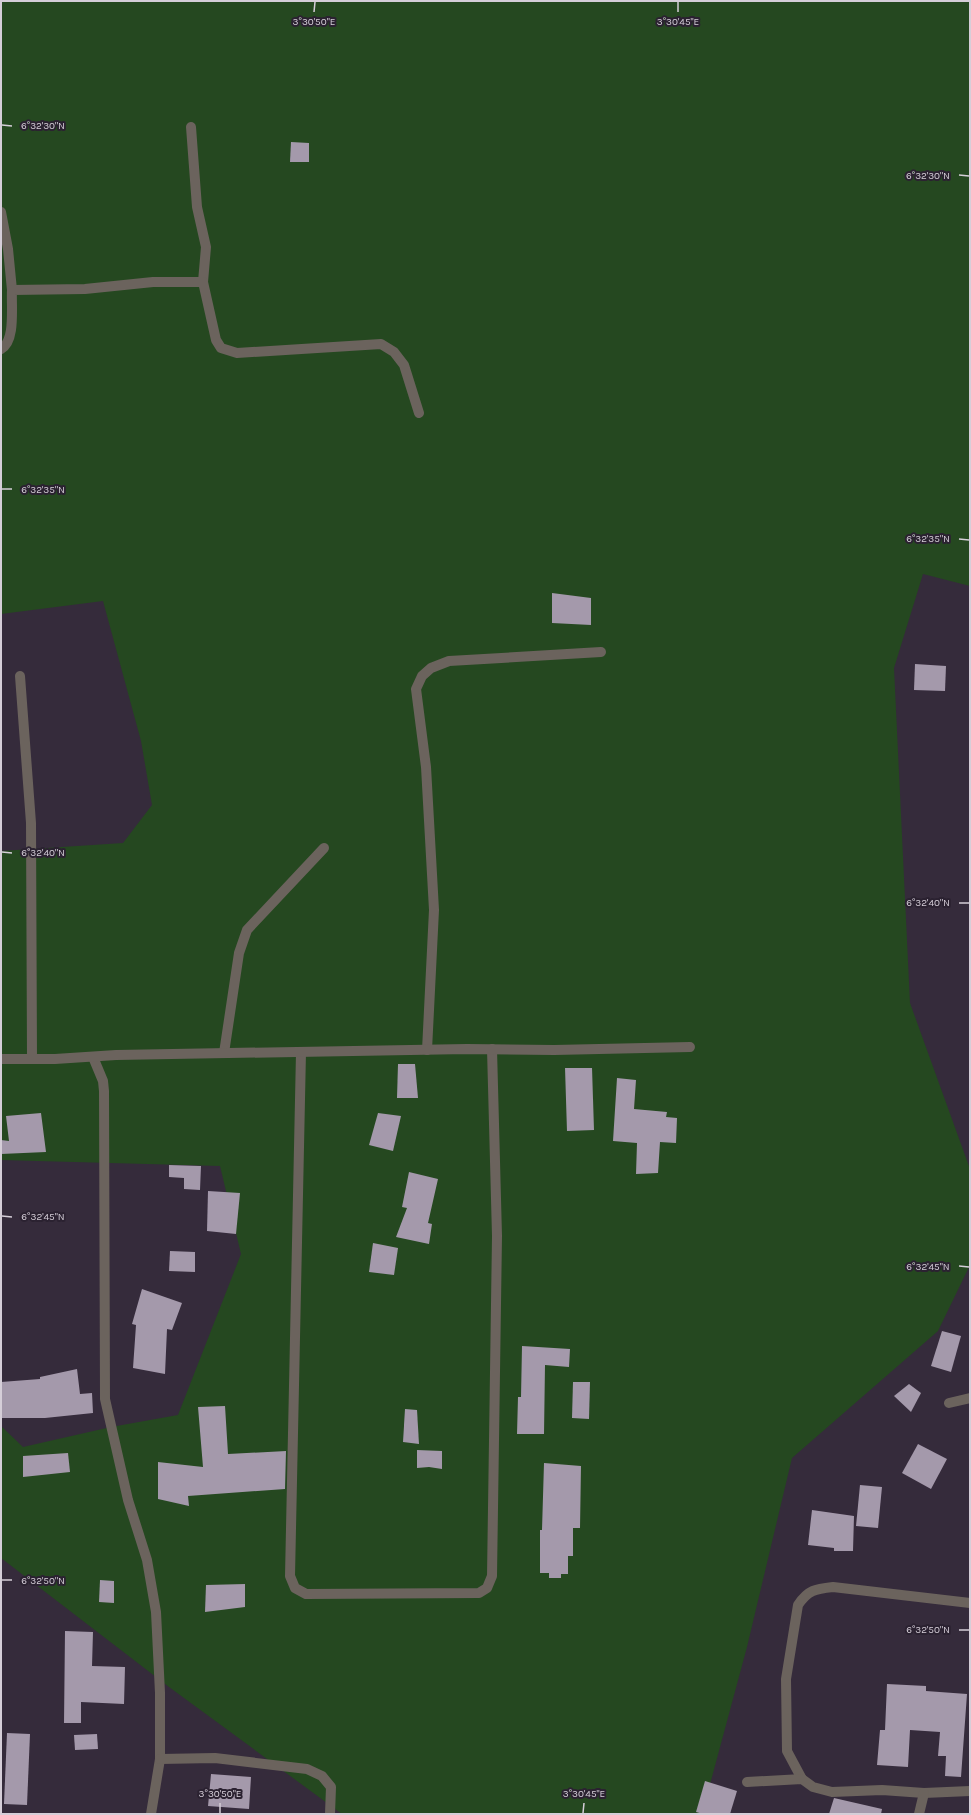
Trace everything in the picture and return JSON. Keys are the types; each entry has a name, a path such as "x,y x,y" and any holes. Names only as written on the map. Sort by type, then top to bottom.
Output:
{"street":[{"path":"191,127 198,207 206,247 204,282 216,340 221,348 237,353 381,344 394,352 404,365 419,413"},
{"path":"1,212 8,249 12,290 11,337 5,347 1,349"},
{"path":"12,290 84,289 153,282 204,282"},
{"path":"427,1050 434,910 426,767 416,689 422,676 431,668 449,661 601,652"},
{"path":"20,676 31,823 32,1058"},
{"path":"224,1053 239,953 247,930 324,848"},
{"path":"1,1059 55,1059 116,1055 224,1053 690,1047"},
{"path":"301,1052 290,1576 295,1588 306,1594 479,1593 488,1588 492,1576 497,1236 492,1050"},
{"path":"93,1057 103,1081 104,1091 105,1399 128,1500 147,1560 156,1612 160,1693 160,1759 151,1814"},
{"path":"949,1402 970,1398"},
{"path":"970,1603 833,1587 815,1589 804,1596 798,1605 786,1679 786,1751 802,1779 814,1787 832,1792 882,1790 924,1793 970,1791"},
{"path":"160,1759 215,1758 308,1770 322,1776 331,1787 330,1814"},
{"path":"747,1782 802,1779"},
{"path":"919,1814 924,1793"}],"green space":[{"path":"1,1 970,1 970,586 923,574 894,668 910,1003 970,1169 970,1265 938,1331 792,1458 747,1647 702,1814 342,1814 169,1687 1,1558 1,1426 23,1447 111,1427 178,1415 241,1254 220,1166 1,1160 1,851 123,843 152,805 141,741 103,601 1,614"}],"building":[{"path":"291,142 309,143 309,162 290,162"},
{"path":"552,593 591,598 591,625 552,623"},
{"path":"915,664 946,666 945,691 914,690"},
{"path":"398,1064 415,1064 418,1098 397,1098"},
{"path":"565,1068 592,1068 594,1130 567,1131"},
{"path":"617,1078 636,1080 634,1109 667,1112 666,1117 677,1118 676,1143 660,1142 658,1173 636,1174 637,1143 613,1141"},
{"path":"41,1113 46,1152 1,1154 1,1140 9,1141 6,1116"},
{"path":"378,1113 401,1116 393,1151 369,1145"},
{"path":"169,1165 201,1166 200,1190 184,1189 184,1178 169,1177"},
{"path":"409,1172 438,1179 428,1223 432,1224 429,1244 396,1237 407,1208 402,1207"},
{"path":"208,1191 240,1193 236,1234 207,1231"},
{"path":"373,1243 398,1248 394,1275 369,1272"},
{"path":"170,1251 195,1252 195,1272 169,1271"},
{"path":"142,1289 182,1303 172,1330 167,1329 165,1374 133,1368 136,1325 132,1324"},
{"path":"942,1331 961,1336 951,1372 931,1366"},
{"path":"522,1346 570,1349 569,1367 545,1365 544,1434 517,1434 518,1397 521,1397"},
{"path":"77,1369 80,1394 92,1393 93,1413 45,1418 1,1418 1,1382 40,1379 40,1377"},
{"path":"573,1382 590,1382 589,1419 572,1418"},
{"path":"909,1384 921,1393 911,1412 894,1396"},
{"path":"225,1406 228,1454 286,1451 285,1489 188,1496 189,1506 158,1499 158,1462 203,1467 198,1407"},
{"path":"405,1409 417,1410 419,1444 403,1442"},
{"path":"918,1444 947,1459 931,1489 902,1473"},
{"path":"417,1450 442,1451 442,1469 429,1467 417,1468"},
{"path":"68,1453 70,1472 23,1477 23,1456"},
{"path":"544,1463 581,1466 580,1528 573,1528 573,1556 568,1556 568,1574 561,1574 561,1578 549,1578 549,1573 540,1573 540,1530 542,1530"},
{"path":"860,1485 882,1487 878,1528 856,1526"},
{"path":"812,1510 854,1516 853,1551 834,1551 834,1548 808,1545"},
{"path":"100,1580 114,1581 114,1603 99,1602"},
{"path":"245,1584 245,1607 205,1612 206,1585"},
{"path":"65,1631 93,1632 92,1666 125,1667 124,1704 81,1702 81,1723 64,1723"},
{"path":"887,1684 926,1686 926,1691 967,1694 961,1777 945,1776 946,1756 938,1756 940,1732 910,1730 908,1767 877,1765 880,1730 885,1730"},
{"path":"7,1733 30,1734 27,1805 4,1804"},
{"path":"97,1734 98,1749 75,1750 74,1735"},
{"path":"211,1774 251,1777 249,1809 208,1806"},
{"path":"705,1781 737,1791 730,1814 703,1814 696,1812"},
{"path":"834,1798 882,1809 881,1814 829,1814"}]}
